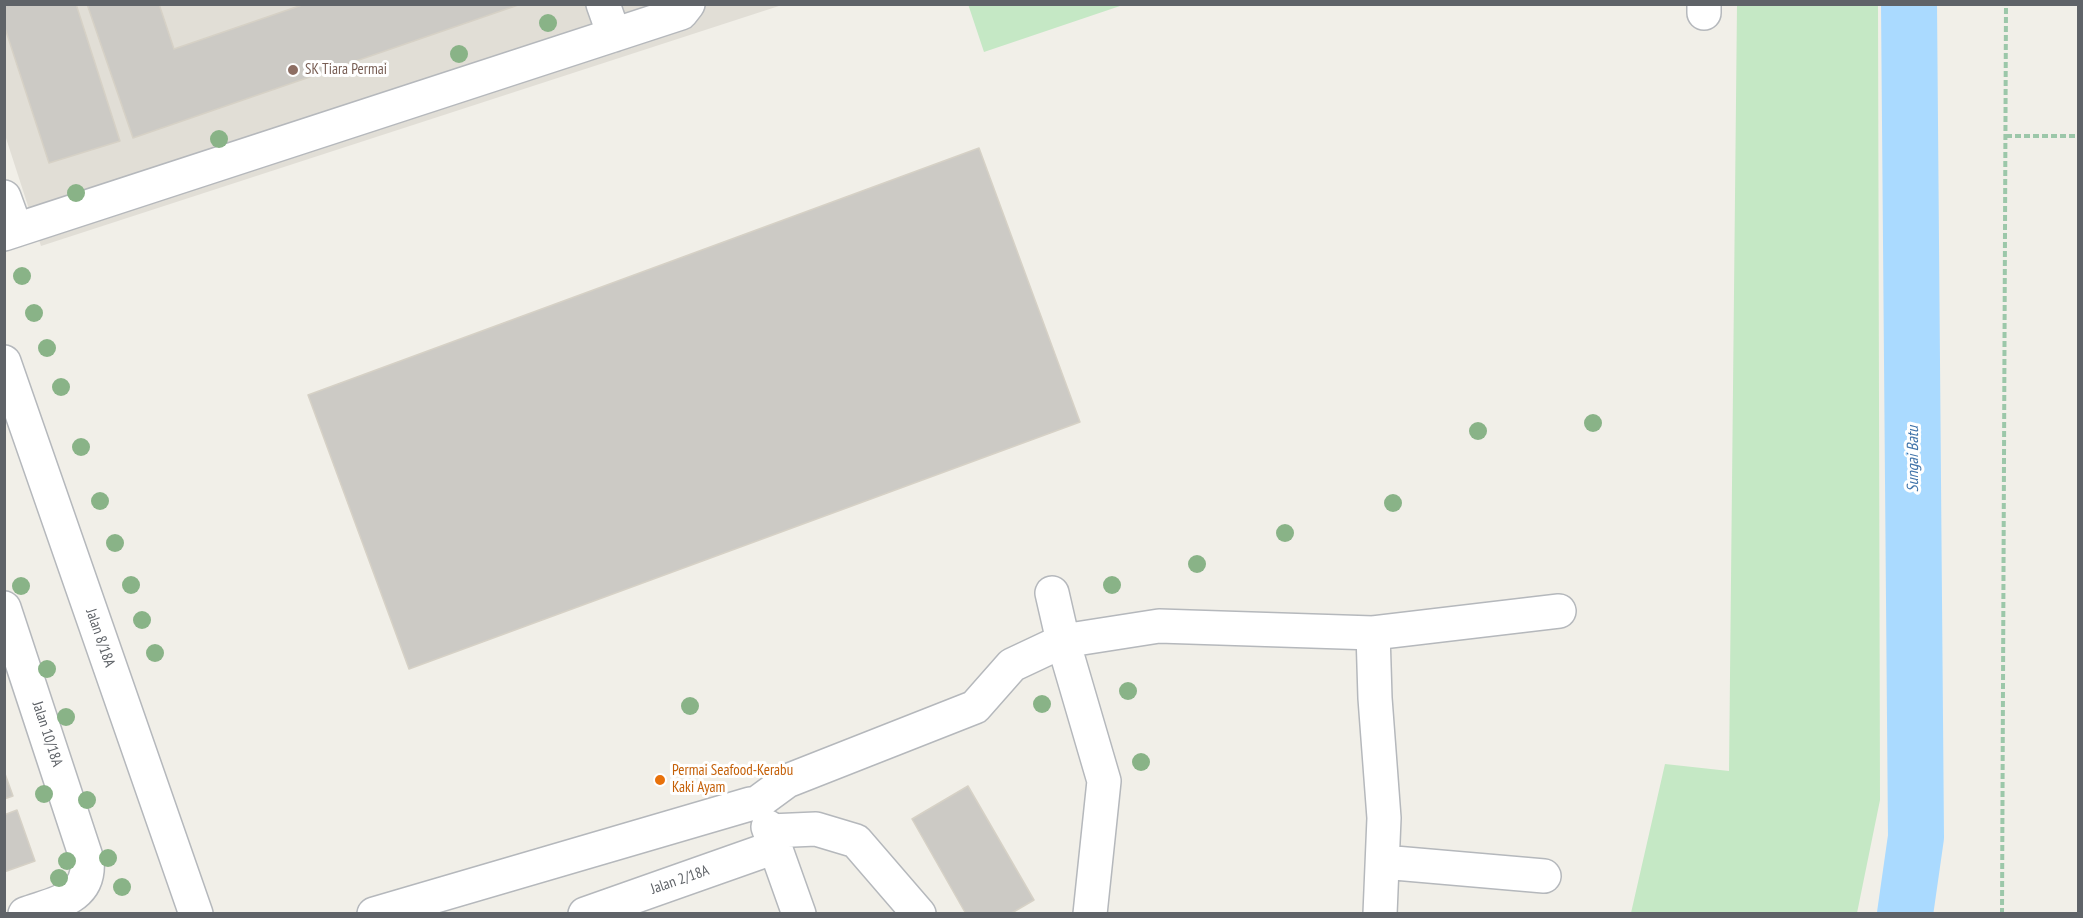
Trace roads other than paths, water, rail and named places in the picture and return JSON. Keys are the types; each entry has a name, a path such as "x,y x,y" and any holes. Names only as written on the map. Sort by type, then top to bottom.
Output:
{"street":[{"path":"603,4 615,35"},
{"path":"4,197 10,232 681,13 688,4"},
{"name":"Jalan 8/18A","path":"4,362 196,914"},
{"path":"1052,593 1104,780 1090,914"},
{"name":"Jalan 10/18A","path":"4,608 16,679 87,860 88,873 82,887 70,898 25,914"},
{"path":"767,827 787,781 975,706 1012,665 1064,641 1159,626 1373,633 1559,611"},
{"path":"1373,633 1375,698 1384,818 1380,914"},
{"path":"374,914 750,804 767,827 799,914"},
{"path":"767,827 816,829 856,841 919,914"},
{"name":"Jalan 2/18A","path":"585,914 767,827"},
{"path":"1383,862 1544,876"}],"waterway":[{"name":"Sungai Batu","path":"1905,914 1916,837 1909,4"}],"place":[{"name":"SK Tiara Permai","path":"293,70"},
{"name":"Permai Seafood-Kerabu Kaki Ayam","path":"660,780"}]}
